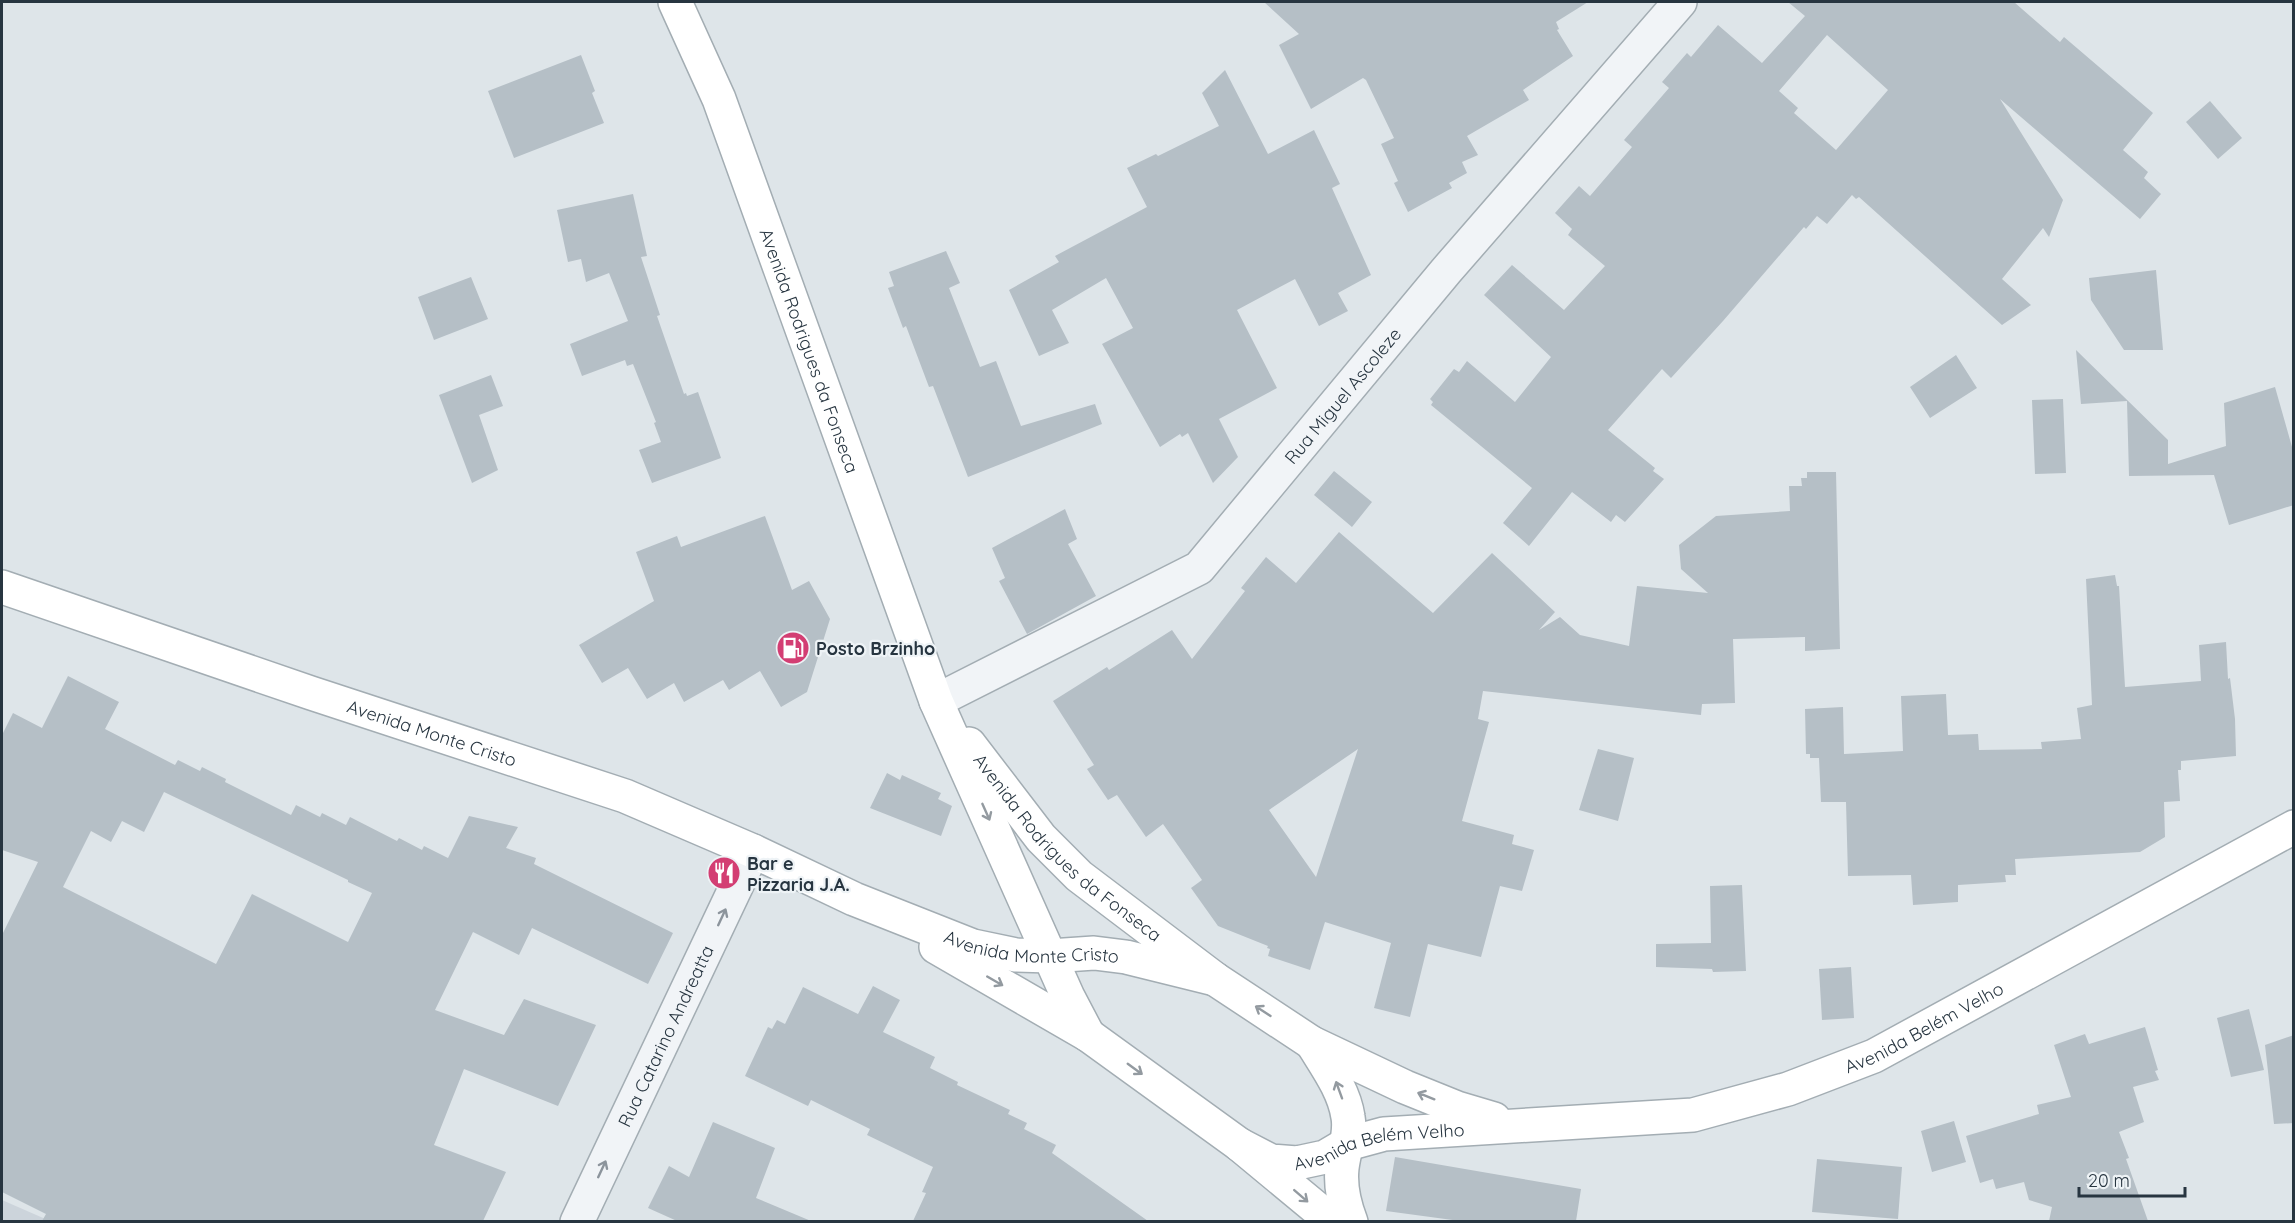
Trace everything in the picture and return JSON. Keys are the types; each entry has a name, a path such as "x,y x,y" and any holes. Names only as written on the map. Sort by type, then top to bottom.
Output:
{"main road":[{"name":"Avenida Rodrigues da Fonseca","path":"675,2 719,99 936,701 1068,998 1088,1035"},
{"name":"Avenida Monte Cristo","path":"2,587 311,693 625,796 753,851 854,899 973,946 1016,955 1050,956 1094,953 1126,957 1215,979"},
{"name":"Avenida Rodrigues da Fonseca","path":"936,701 1041,838 1080,876 1215,979 1311,1043"},
{"name":"Avenida Belém Velho","path":"1240,1144 1271,1161 1297,1163 1325,1157 1347,1144 1384,1134 1693,1114 1788,1089 1863,1061 2294,827"},
{"name":"Avenida Monte Cristo","path":"854,899 1088,1035 1240,1144"},
{"name":"Avenida Belém Velho","path":"1311,1043 1405,1087 1457,1108 1522,1126"},
{"path":"1311,1043 1337,1083 1348,1117 1347,1144 1342,1168 1343,1202 1351,1221"},
{"path":"1240,1144 1333,1221"}],"street":[{"name":"Rua Miguel Ascoleze","path":"936,701 1199,568 1446,271 1680,2"},
{"name":"Rua Catarino Andreatta","path":"577,1221 753,851"}],"shaded area":[{"path":"2,1200 50,1221 2,1222"}],"building":[{"path":"1264,2 1588,2 1556,22 1559,29 1557,30 1573,56 1523,90 1529,100 1467,136 1478,155 1462,162 1467,173 1449,183 1452,188 1408,212 1394,183 1398,181 1381,144 1394,138 1366,80 1363,78 1311,109 1279,45 1299,34"},
{"path":"1788,2 2014,2 2060,42 2064,37 2153,113 2123,150 2148,172 2144,178 2161,194 2140,219 2000,99 2063,200 2049,237 2043,228 2002,279 2031,305 2002,325 1859,197 1856,199 1852,195 1827,224 1817,216 1806,229 1804,227 1671,378 1662,369 1608,430 1655,468 1653,471 1664,479 1625,522 1616,515 1611,522 1572,492 1529,546 1503,523 1532,488 1431,405 1433,402 1430,399 1454,369 1459,372 1467,361 1515,402 1551,357 1484,295 1512,265 1564,310 1605,266 1568,235 1572,229 1555,213 1579,186 1590,196 1632,147 1624,140 1669,88 1662,82 1687,53 1691,57 1718,25 1762,63 1805,16","holes":["1827,35 1888,90 1836,150 1794,113 1798,108 1779,91"]},
{"path":"581,55 604,123 514,158 488,91"},
{"path":"1225,70 1268,154 1314,130 1340,184 1332,188 1371,275 1338,293 1348,311 1319,326 1295,279 1237,310 1277,388 1219,419 1238,457 1213,483 1188,433 1182,437 1180,434 1160,447 1102,344 1133,328 1106,278 1052,310 1069,343 1039,356 1009,290 1059,262 1055,256 1147,207 1127,168 1156,154 1158,156 1219,126 1202,93"},
{"path":"2210,101 2242,138 2218,159 2186,122"},
{"path":"633,194 647,256 641,257 660,315 657,316 684,394 686,393 687,396 698,392 721,458 652,483 639,450 661,442 654,423 656,422 633,364 627,366 625,360 582,376 570,344 628,321 609,273 586,282 581,259 568,262 557,210"},
{"path":"946,251 960,283 949,288 980,367 996,361 1021,426 1095,404 1102,424 968,477 933,386 929,387 906,326 903,328 888,288 894,286 889,272"},
{"path":"2156,270 2163,350 2124,350 2091,300 2089,278"},
{"path":"471,277 488,319 434,340 418,297"},
{"path":"2076,350 2168,440 2168,464 2226,446 2224,403 2275,387 2294,454 2294,505 2229,525 2214,475 2129,476 2127,401 2081,404"},
{"path":"1956,355 1977,388 1930,418 1910,387"},
{"path":"491,375 503,406 479,415 498,470 472,483 439,395"},
{"path":"2063,399 2066,473 2035,474 2032,400"},
{"path":"1334,471 1372,502 1352,527 1314,495"},
{"path":"1807,472 1836,472 1840,649 1805,651 1805,637 1733,639 1735,703 1702,704 1701,715 1483,691 1478,719 1489,722 1462,821 1514,835 1512,844 1534,850 1522,891 1500,886 1481,957 1428,944 1410,1017 1374,1008 1391,943 1325,922 1310,970 1268,956 1270,949 1267,948 1268,946 1218,926 1191,888 1202,880 1163,824 1146,837 1117,795 1108,800 1087,769 1094,765 1053,701 1107,667 1109,670 1172,630 1192,659 1245,591 1241,588 1266,557 1296,583 1339,532 1433,613 1492,553 1555,612 1539,630 1560,617 1580,635 1629,646 1637,586 1708,593 1681,569 1679,545 1716,516 1790,511 1789,486 1802,486 1801,478 1807,478","holes":["1358,749 1316,877 1269,810"]},
{"path":"1065,509 1077,539 1068,544 1096,596 1027,634 999,581 1005,578 992,548"},
{"path":"765,516 792,590 809,581 830,619 807,692 781,707 760,671 729,690 723,680 684,702 674,683 647,699 628,668 602,683 579,645 654,601 636,552 677,536 681,547"},
{"path":"2115,575 2117,586 2119,586 2125,687 2201,681 2199,645 2226,642 2228,679 2230,678 2235,719 2236,756 2181,761 2181,770 2178,770 2180,801 2164,802 2165,837 2140,852 2015,859 2016,875 2005,875 2006,882 1958,885 1958,902 1913,905 1911,875 1848,876 1846,802 1821,802 1819,758 1810,758 1810,754 1806,754 1805,709 1843,707 1844,754 1903,751 1901,696 1946,694 1948,735 1978,734 1979,750 2042,749 2041,742 2081,739 2077,708 2092,705 2086,579"},
{"path":"68,676 119,702 105,729 175,765 178,760 200,771 202,767 226,779 225,782 291,815 296,805 320,817 322,813 346,825 350,817 397,841 399,838 422,850 424,846 448,858 469,816 518,827 506,848 536,858 534,864 673,933 648,984 532,928 519,955 473,932 435,1010 504,1035 524,999 596,1025 558,1106 464,1069 434,1145 506,1172 483,1221 42,1221 46,1214 2,1192 2,935 38,862 2,850 2,735 13,713 42,728","holes":["164,792 372,893 348,942 252,894 216,964 63,887 91,831 111,842 122,821 144,832"]},
{"path":"1598,749 1634,758 1618,821 1579,810"},
{"path":"887,773 900,780 902,775 941,793 938,799 952,806 941,836 870,808"},
{"path":"1742,885 1746,971 1713,972 1712,969 1656,967 1656,944 1711,943 1710,886"},
{"path":"1851,967 1854,1018 1822,1020 1819,969"},
{"path":"873,986 900,1000 883,1032 935,1057 930,1068 958,1082 957,1085 1010,1110 1008,1114 1027,1123 1024,1129 1056,1145 1052,1153 1148,1221 913,1221 926,1193 922,1192 933,1167 867,1135 870,1129 811,1100 808,1106 745,1076 768,1027 772,1029 777,1020 785,1024 803,987 858,1014"},
{"path":"2249,1009 2264,1070 2231,1077 2217,1018"},
{"path":"2145,1027 2159,1080 2133,1087 2144,1122 2119,1132 2148,1221 2049,1221 2052,1207 2029,1200 2024,1182 1996,1189 1993,1179 1980,1183 1966,1136 2039,1114 2037,1105 2071,1097 2054,1045 2085,1034 2089,1044"},
{"path":"2294,1035 2294,1123 2274,1124 2265,1045"},
{"path":"1954,1121 1966,1162 1932,1172 1921,1131"},
{"path":"713,1122 775,1148 756,1198 811,1221 677,1221 648,1208 669,1166 689,1177"},
{"path":"1395,1157 1581,1189 1576,1221 1460,1221 1386,1211"},
{"path":"1817,1159 1902,1167 1898,1219 1812,1212"}],"place":[{"name":"Posto Brzinho","path":"793,648"},
{"name":"Bar e Pizzaria J.A.","path":"724,873"}]}
